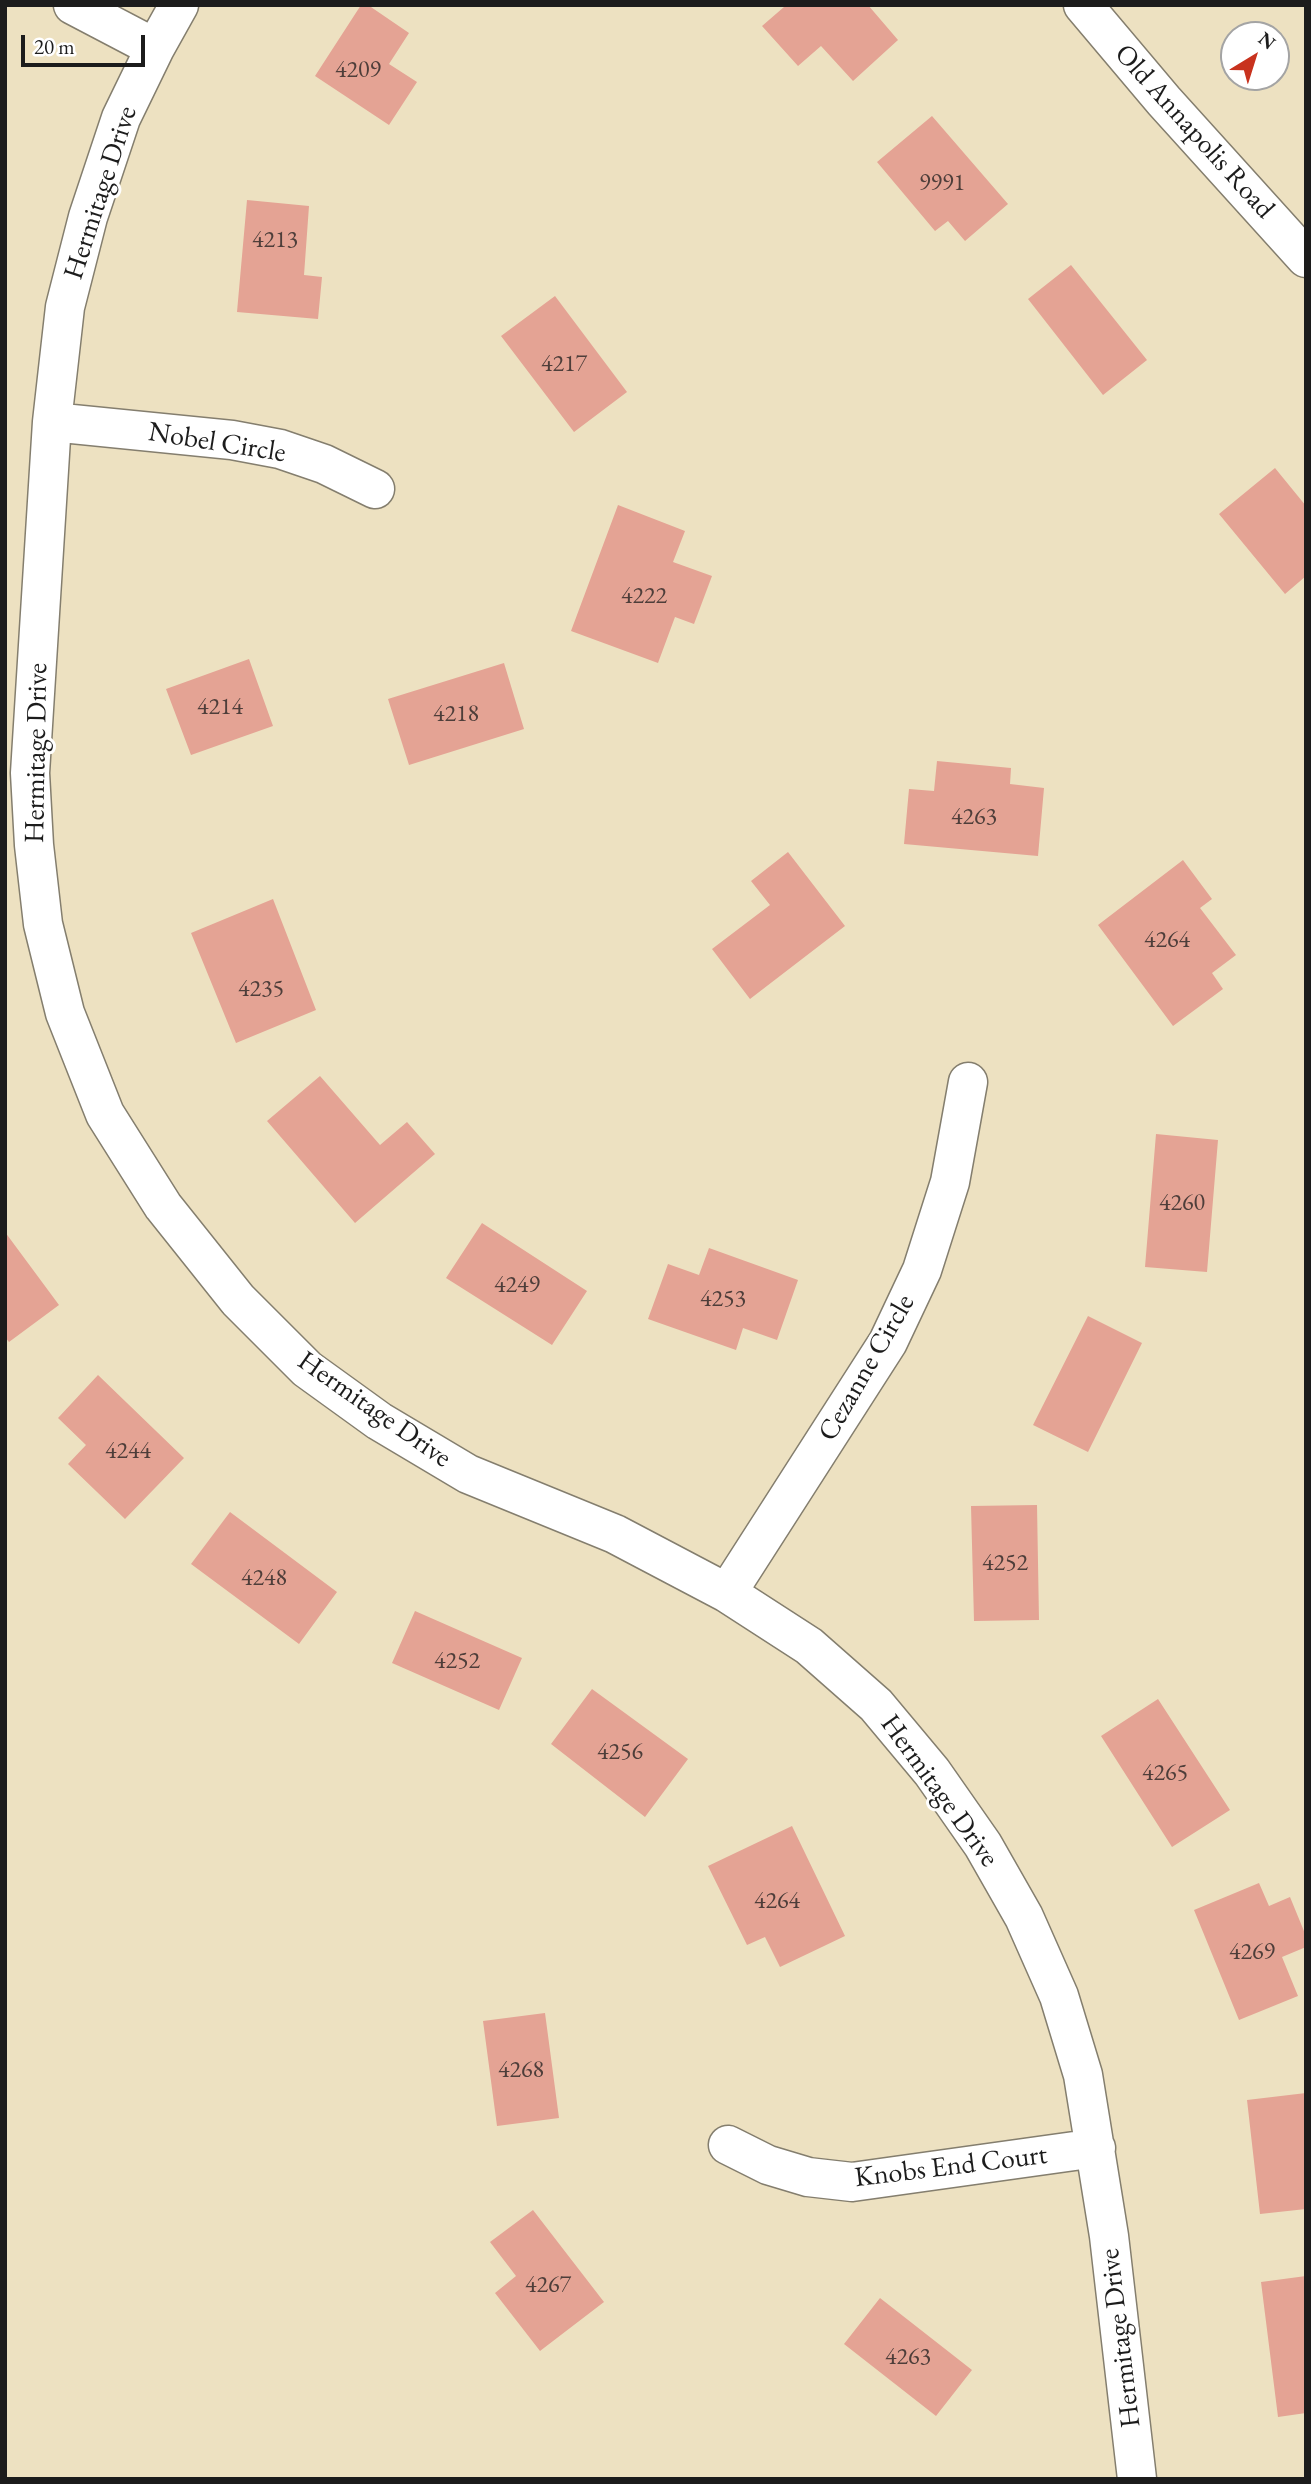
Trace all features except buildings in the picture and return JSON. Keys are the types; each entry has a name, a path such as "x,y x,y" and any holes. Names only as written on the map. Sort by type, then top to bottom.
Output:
{"street":[{"path":"73,5 155,48"},
{"name":"Hermitage Drive","path":"179,5 121,118 88,217 65,307 52,422 30,773 34,845 43,924 65,1013 105,1114 163,1206 238,1300 307,1369 379,1420 468,1474 615,1534 727,1593 809,1646 876,1705 932,1772 983,1845 1024,1917 1059,1996 1083,2075 1109,2236 1137,2479"},
{"name":"Old Annapolis Road","path":"1083,5 1164,101 1306,258"},
{"name":"Nobel Circle","path":"52,422 232,440 280,449 324,464 375,489"},
{"name":"Cezanne Circle","path":"727,1593 888,1342 922,1270 950,1182 968,1082"},
{"name":"Knobs End Court","path":"728,2145 768,2165 808,2177 852,2182 1096,2148"}]}
